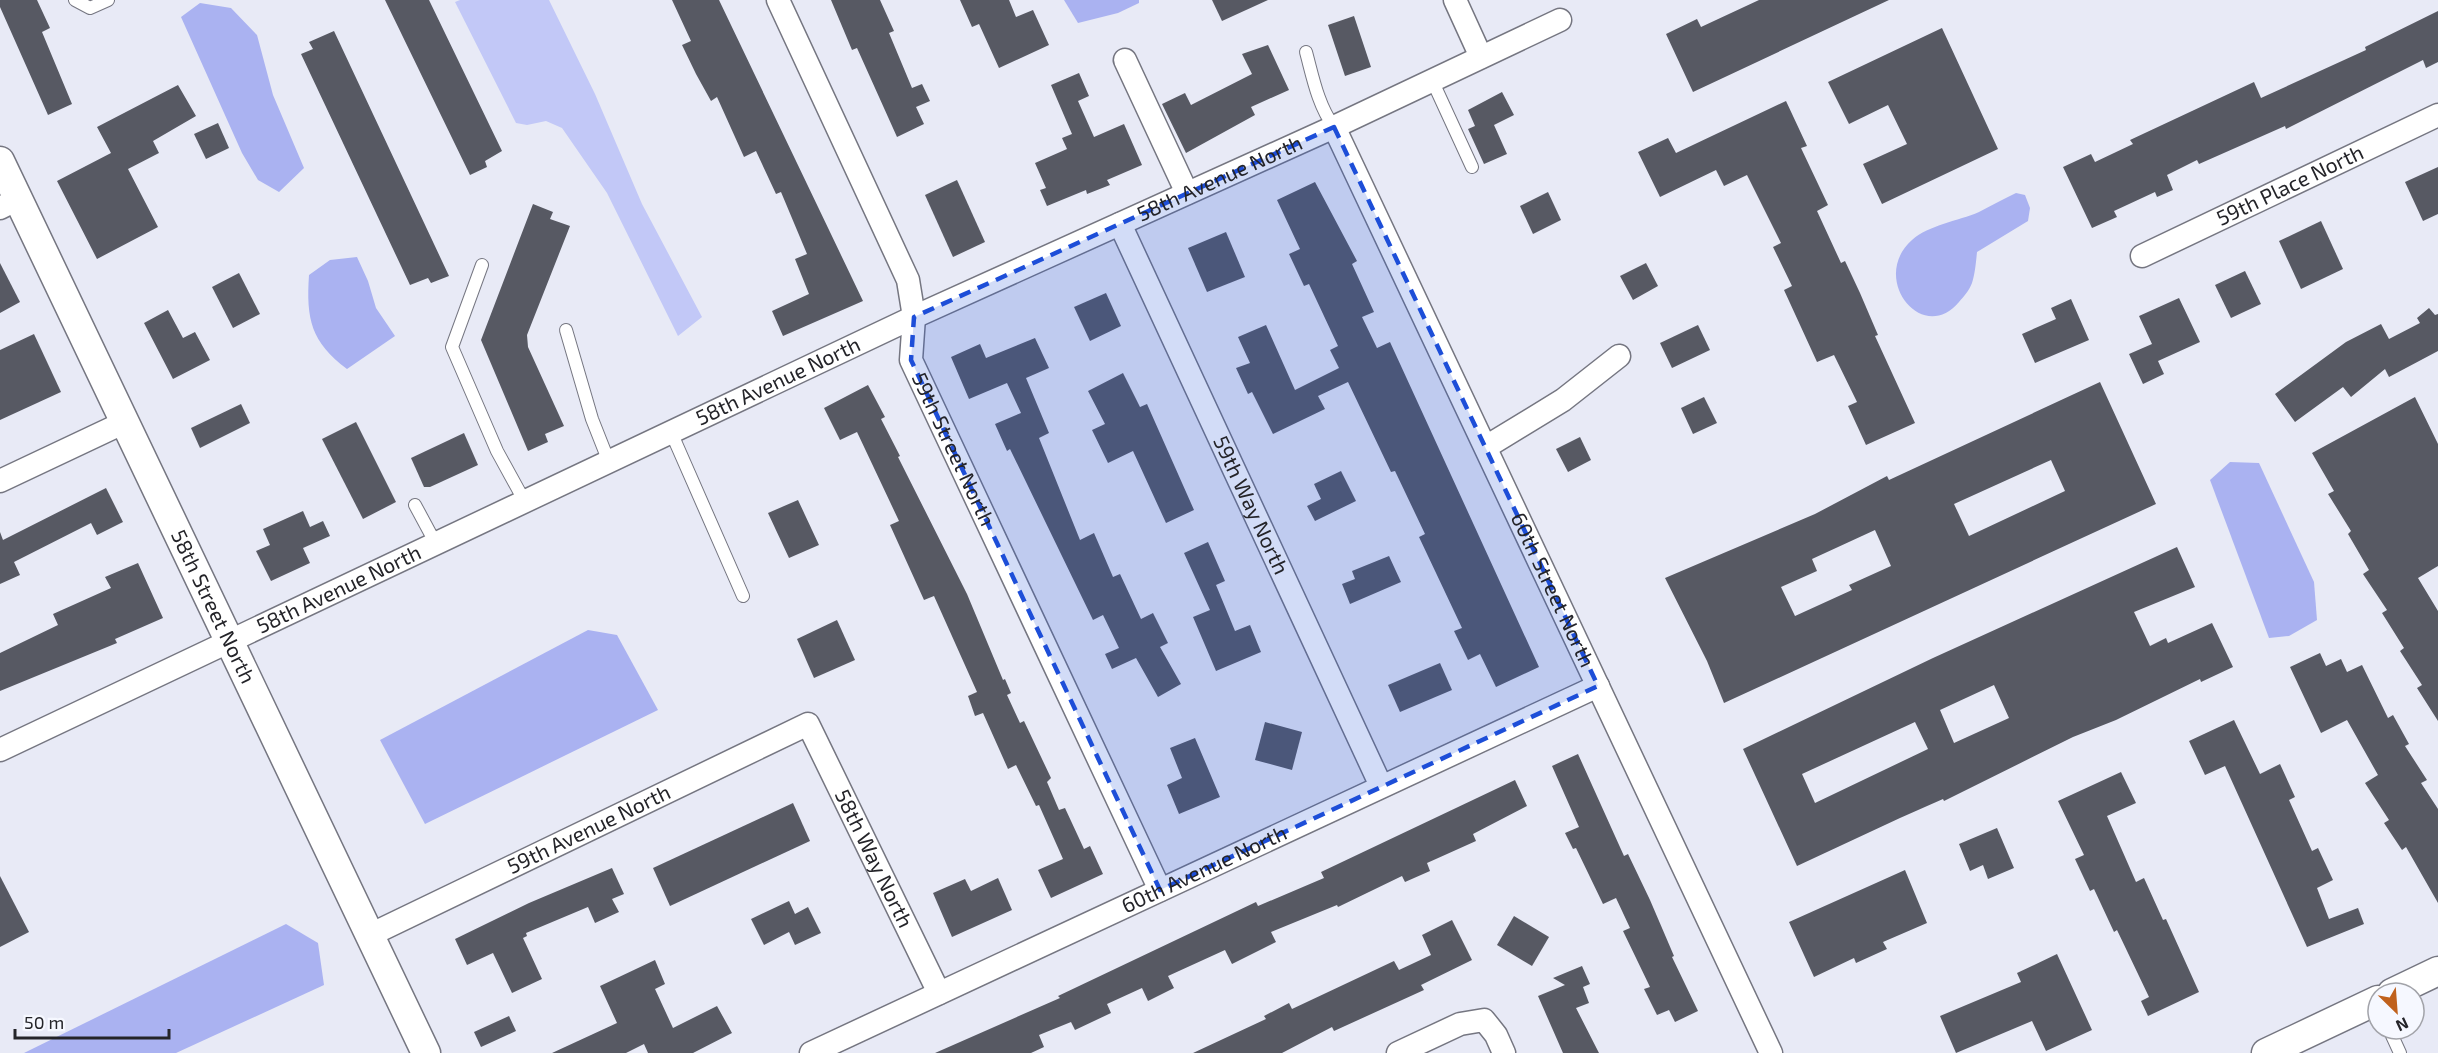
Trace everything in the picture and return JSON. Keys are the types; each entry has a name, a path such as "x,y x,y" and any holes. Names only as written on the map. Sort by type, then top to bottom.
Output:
{"street":[{"name":"59th Street North","path":"778,0 908,280 914,317 911,360 1160,890"},
{"path":"1455,0 1481,57"},
{"name":"58th Avenue North","path":"0,750 914,317 1334,127 1560,20"},
{"path":"1125,60 1187,193"},
{"name":"59th Place North","path":"2142,256 2438,115"},
{"name":"60th Street North","path":"1334,127 1771,1053"},
{"name":"58th Street North","path":"0,161 9,204 125,422 426,1053"},
{"name":"59th Way North","path":"1120,224 1381,786"},
{"path":"1485,447 1563,400 1619,356"},
{"path":"0,481 125,422"},
{"name":"60th Avenue North","path":"811,1053 1598,686"},
{"name":"59th Avenue North","path":"370,935 808,724"},
{"name":"58th Way North","path":"808,724 939,993"},
{"path":"2418,981 2438,971"},
{"path":"2266,1053 2366,1006"},
{"path":"1398,1053 1460,1024 1484,1020 1504,1053"}],"lane":[{"path":"75,0 90,8 108,0"},
{"path":"1306,52 1326,116 1334,127"},
{"path":"1432,80 1472,167"},
{"path":"482,265 452,347 497,451 525,502"},
{"path":"566,330 592,419 609,462"},
{"path":"671,432 743,596"},
{"path":"415,505 436,544"}],"highlighted area":[{"path":"1334,127 1598,686 1160,890 911,360 914,317"}],"shaded area":[{"path":"460,0 549,0 595,94 642,204 702,317 678,336 607,193 562,128 546,121 527,125 516,123 455,2"},
{"path":"1064,0 1139,0 1139,3 1118,13 1078,23"},
{"path":"200,3 231,8 257,35 273,95 304,168 279,192 258,180 242,153 181,17"},
{"path":"2016,193 2025,195 2030,208 2028,221 1977,252 1972,283 1959,302 1945,314 1930,316 1917,312 1906,302 1898,288 1896,272 1900,255 1912,240 1927,231 1979,212"},
{"path":"357,257 368,281 376,308 395,336 347,369 325,349 313,328 308,291 309,275 330,260"},
{"path":"2230,462 2259,463 2314,582 2317,620 2289,636 2269,638 2210,480"},
{"path":"588,630 617,635 658,710 425,824 380,740"},
{"path":"286,924 318,943 324,985 176,1053 24,1053"}],"building":[{"path":"0,0 37,0 50,28 42,32 72,104 48,115 0,7"},
{"path":"385,0 429,0 502,151 485,161 487,167 470,175"},
{"path":"672,0 719,0 863,301 783,336 772,311 809,294 795,259 807,254 781,192 776,194 756,151 744,157 717,97 711,101 696,74 682,45 691,41"},
{"path":"831,0 880,0 894,31 889,33 912,88 922,84 930,101 916,107 924,124 897,137 857,48 852,50"},
{"path":"960,0 1009,0 1016,17 1033,10 1049,45 999,68 979,24 972,27"},
{"path":"1212,0 1268,0 1222,21"},
{"path":"1759,0 1889,0 1693,92 1666,34 1697,19 1701,27"},
{"path":"2438,11 2438,62 2426,68 2423,60 2286,129 2285,126 2199,164 2197,160 2167,175 2173,190 2157,197 2155,192 2114,211 2117,217 2092,228 2063,167 2091,154 2095,162 2133,144 2130,140 2254,82 2261,98 2366,50 2365,47"},
{"path":"1354,16 1371,67 1345,76 1328,25"},
{"path":"1942,28 1998,149 1882,204 1863,164 1907,144 1888,105 1849,124 1828,82"},
{"path":"334,31 449,276 431,283 428,278 410,285 301,54 313,49 309,42"},
{"path":"1268,45 1289,90 1251,107 1255,115 1186,153 1162,104 1185,93 1191,105 1252,74 1242,54"},
{"path":"1079,73 1089,96 1078,101 1094,137 1124,124 1142,165 1107,180 1110,185 1087,194 1086,190 1047,206 1040,190 1046,188 1035,163 1067,149 1062,138 1072,134 1051,85"},
{"path":"178,85 196,116 153,141 159,153 128,169 158,227 97,259 57,181 111,153 97,127"},
{"path":"1502,92 1514,115 1494,125 1507,154 1484,164 1468,129 1475,126 1468,110"},
{"path":"1786,101 1807,146 1801,148 1828,205 1817,211 1841,263 1845,261 1860,293 1878,335 1875,336 1915,423 1866,445 1848,406 1857,402 1834,355 1817,362 1784,290 1792,286 1773,247 1781,243 1747,175 1724,186 1716,170 1660,197 1638,152 1668,138 1676,153"},
{"path":"218,123 229,148 206,159 194,134"},
{"path":"2438,167 2438,214 2423,221 2405,182"},
{"path":"957,180 985,242 953,257 925,195"},
{"path":"1315,182 1357,261 1352,264 1374,312 1362,317 1377,348 1390,342 1539,667 1496,687 1480,654 1468,660 1454,631 1462,628 1419,537 1425,534 1395,471 1391,472 1348,382 1318,396 1325,409 1273,434 1252,392 1248,394 1236,368 1250,363 1238,337 1266,325 1295,390 1339,368 1330,350 1338,346 1309,284 1304,286 1289,254 1300,249 1277,200"},
{"path":"1548,192 1561,220 1533,234 1520,206"},
{"path":"533,204 553,212 550,219 570,226 527,335 528,347 564,426 545,434 548,442 528,451 481,340"},
{"path":"2321,221 2343,269 2301,289 2279,241"},
{"path":"1226,232 1245,277 1207,292 1188,248"},
{"path":"0,263 20,302 0,313"},
{"path":"1646,263 1658,286 1633,300 1620,276"},
{"path":"2245,271 2261,304 2231,318 2215,285"},
{"path":"239,273 260,314 233,328 212,287"},
{"path":"1106,293 1121,326 1090,341 1074,307"},
{"path":"2179,298 2200,342 2158,361 2164,374 2143,384 2129,354 2152,344 2139,316"},
{"path":"2071,299 2089,340 2035,363 2022,334 2056,319 2051,308"},
{"path":"2429,308 2435,315 2438,314 2438,351 2389,377 2385,369 2351,397 2343,387 2295,422 2275,394 2346,342 2381,324 2389,339 2420,323 2417,318"},
{"path":"168,310 183,338 195,332 210,360 173,379 144,323"},
{"path":"1698,325 1710,350 1672,368 1660,343"},
{"path":"34,334 61,392 0,420 0,350"},
{"path":"1035,338 1049,368 1026,378 1049,433 1039,438 1080,540 1094,533 1113,577 1120,574 1141,619 1153,613 1168,643 1160,647 1181,684 1158,697 1136,658 1112,669 1105,654 1119,648 1103,615 1093,620 1010,449 1007,451 995,424 1021,413 1007,383 969,399 951,357 980,344 986,358"},
{"path":"1123,373 1140,407 1147,404 1194,510 1166,523 1133,451 1108,463 1092,430 1105,424 1088,391"},
{"path":"2100,382 2156,504 1724,703 1707,661 1665,578 1815,514 1887,476 1889,480","holes":["2051,460 2065,491 1969,536 1954,504","1875,530 1891,566 1849,585 1852,590 1795,616 1781,587 1817,571 1812,559"]},
{"path":"868,385 885,417 881,419 900,456 898,457 967,594 1003,680 1005,679 1011,693 1007,695 1020,723 1024,721 1051,778 1047,782 1059,810 1065,808 1084,849 1090,846 1103,874 1051,898 1038,870 1063,859 1039,805 1036,806 1016,765 1008,769 983,713 975,716 968,696 977,692 934,596 924,600 890,525 899,521 857,432 840,440 824,408"},
{"path":"1704,397 1717,423 1693,434 1681,408"},
{"path":"2415,397 2438,444 2438,566 2418,578 2438,611 2438,721 2417,688 2422,685 2400,651 2404,648 2382,613 2387,610 2363,574 2369,570 2348,534 2351,531 2328,494 2334,491 2312,453"},
{"path":"241,404 250,423 200,448 191,428"},
{"path":"356,422 396,502 363,519 322,439"},
{"path":"464,433 478,465 430,487 424,487 411,458"},
{"path":"1580,437 1591,460 1568,472 1556,449"},
{"path":"1341,471 1356,501 1315,521 1307,506 1321,499 1314,484"},
{"path":"106,488 123,522 97,535 91,523 14,562 20,575 0,584 0,532 3,540"},
{"path":"798,500 819,545 789,558 768,513"},
{"path":"303,511 310,527 323,521 330,536 303,548 310,563 271,581 256,551 270,545 263,529"},
{"path":"1208,542 1225,581 1216,585 1235,631 1250,625 1261,652 1216,671 1193,617 1210,610 1184,553"},
{"path":"2177,547 2195,587 2134,612 2150,646 2166,638 2168,643 2212,623 2233,667 2201,682 2200,679 2116,720 2073,737 1944,801 1943,799 1900,818 1797,866 1743,749 1933,658","holes":["1994,685 2009,718 1954,743 1940,710","1915,722 1928,749 1815,803 1802,774"]},
{"path":"1389,556 1401,582 1350,604 1342,584 1355,579 1352,571"},
{"path":"138,563 163,618 115,639 117,643 0,691 0,653 58,625 53,614 111,588 105,577"},
{"path":"837,620 855,660 814,678 797,639"},
{"path":"2320,653 2326,666 2341,659 2347,672 2362,665 2388,718 2393,715 2409,744 2405,746 2427,780 2421,783 2438,809 2438,903 2406,847 2402,850 2384,823 2389,820 2365,783 2378,775 2347,720 2321,733 2290,667"},
{"path":"1440,663 1452,690 1400,712 1388,685"},
{"path":"2234,720 2260,774 2280,764 2295,797 2289,800 2312,851 2318,848 2333,880 2317,888 2329,919 2358,908 2364,924 2307,947 2225,766 2205,775 2189,741"},
{"path":"1265,722 1302,732 1292,770 1255,760"},
{"path":"1195,738 1220,797 1179,814 1167,785 1182,778 1170,748"},
{"path":"1578,754 1624,856 1628,854 1650,900 1674,956 1672,957 1698,1011 1675,1022 1669,1010 1657,1015 1644,989 1650,987 1623,931 1630,928 1616,898 1603,904 1576,848 1573,849 1565,833 1579,827 1552,766"},
{"path":"2121,772 2136,803 2107,816 2136,882 2144,878 2163,920 2166,919 2199,992 2148,1016 2141,1001 2149,997 2117,930 2114,932 2094,889 2090,891 2075,859 2084,855 2058,801"},
{"path":"1515,780 1527,806 1473,834 1476,841 1427,863 1430,871 1405,882 1402,876 1338,907 1337,905 1271,932 1276,942 1232,964 1225,950 1168,976 1174,988 1148,1001 1142,988 1107,1004 1111,1013 1075,1030 1071,1022 1039,1035 1044,1047 1031,1053 935,1053 1060,998 1058,996 1256,902 1258,906 1324,878 1321,872"},
{"path":"793,803 810,841 670,906 653,868"},
{"path":"1997,828 2014,868 1988,879 1983,865 1970,871 1959,844"},
{"path":"612,868 624,894 612,899 619,912 595,923 588,907 526,933 527,936 523,938 542,979 512,993 493,953 467,965 455,939 529,903"},
{"path":"1905,870 1927,923 1883,942 1887,949 1856,963 1854,958 1814,977 1789,922"},
{"path":"0,876 29,932 0,947"},
{"path":"998,878 1012,910 952,937 933,893 965,879 971,891"},
{"path":"789,901 795,914 808,907 821,933 795,945 789,932 764,945 751,919"},
{"path":"1514,916 1549,937 1532,966 1497,945"},
{"path":"1452,920 1472,960 1421,985 1424,990 1334,1031 1332,1027 1282,1053 1193,1053 1266,1019 1264,1016 1289,1003 1292,1009 1394,961 1399,970 1431,955 1422,935"},
{"path":"2057,954 2092,1030 2046,1051 2032,1021 1956,1053 1940,1016 2021,982 2017,973"},
{"path":"655,960 665,984 655,989 673,1028 717,1006 732,1033 693,1053 648,1053 644,1044 626,1053 552,1053 617,1023 600,986"},
{"path":"1582,966 1590,984 1583,987 1589,1003 1576,1008 1599,1053 1563,1053 1538,996 1565,985 1553,978"},
{"path":"509,1016 516,1031 481,1047 474,1032"}]}
